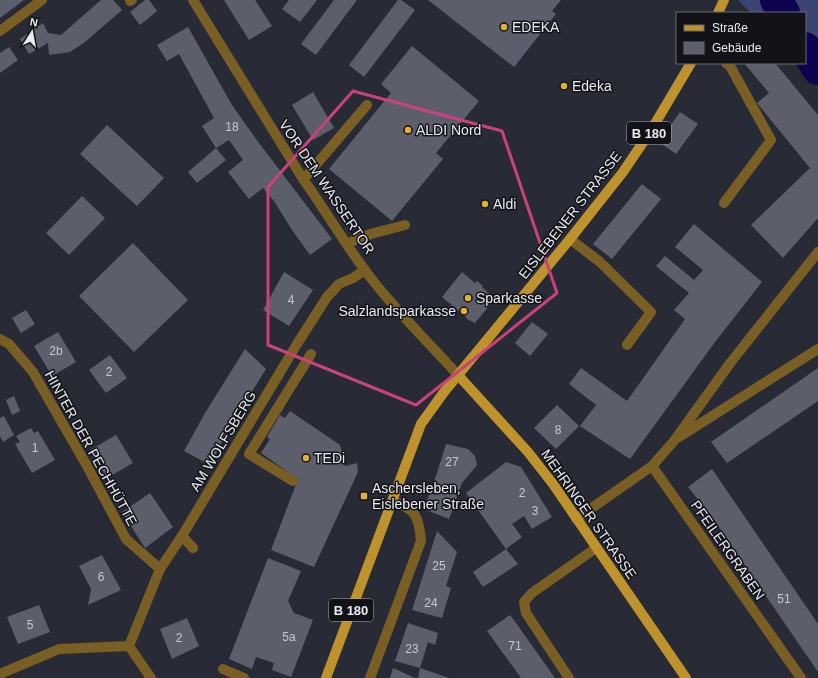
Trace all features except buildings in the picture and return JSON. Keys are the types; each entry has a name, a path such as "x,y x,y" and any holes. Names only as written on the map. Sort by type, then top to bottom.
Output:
{"main road":[{"path":"718,12 724,0"},
{"name":"EISLEBENER STRASSE","path":"326,678 421,424 433,406 600,202 637,151 690,64"},
{"name":"MEHRINGER STRASSE","path":"458,375 528,452 554,484 576,519 686,678"}],"street":[{"path":"0,31 42,0"},
{"name":"VOR DEM WASSERTOR","path":"193,0 303,179 365,270 381,290 458,375"},
{"path":"724,203 771,140 730,66 727,64"},
{"path":"303,179 367,104"},
{"path":"347,244 377,231 405,224"},
{"path":"570,239 600,262 651,312 627,345"},
{"path":"576,519 652,466 674,441 731,362 818,252"},
{"name":"AM WOLFSBERG","path":"129,646 160,569 182,536 327,297 339,284 365,270"},
{"name":"HINTER DER PECHHÜTTE","path":"0,338 9,344 33,372 87,466 126,539 160,569"},
{"path":"674,441 818,350"},
{"path":"293,481 250,454 311,354"},
{"name":"PFEILERGRABEN","path":"652,466 801,678"},
{"path":"370,678 421,541 420,523 412,511 404,505 392,500"},
{"path":"182,536 194,548"},
{"path":"569,678 526,613 524,602 532,593 596,548"},
{"path":"0,674 59,649 129,646 151,678"},
{"path":"223,669 244,678"}],"highlighted area":[{"path":"353,91 502,131 557,293 416,405 268,345 268,187"}],"shaded area":[{"path":"738,0 818,0 818,78 804,64 806,64 806,12 750,12"}],"waterway":[{"path":"776,0 783,12"},
{"path":"806,50 818,69"}],"place":[{"name":"EDEKA","path":"504,27"},
{"name":"Edeka","path":"564,86"},
{"name":"ALDI Nord","path":"408,130"},
{"name":"Aldi","path":"485,204"},
{"name":"Sparkasse","path":"468,298"},
{"name":"Salzlandsparkasse","path":"464,311"},
{"name":"TEDi","path":"306,458"},
{"name":"Aschersleben, Eislebener Straße","path":"364,496"}]}
